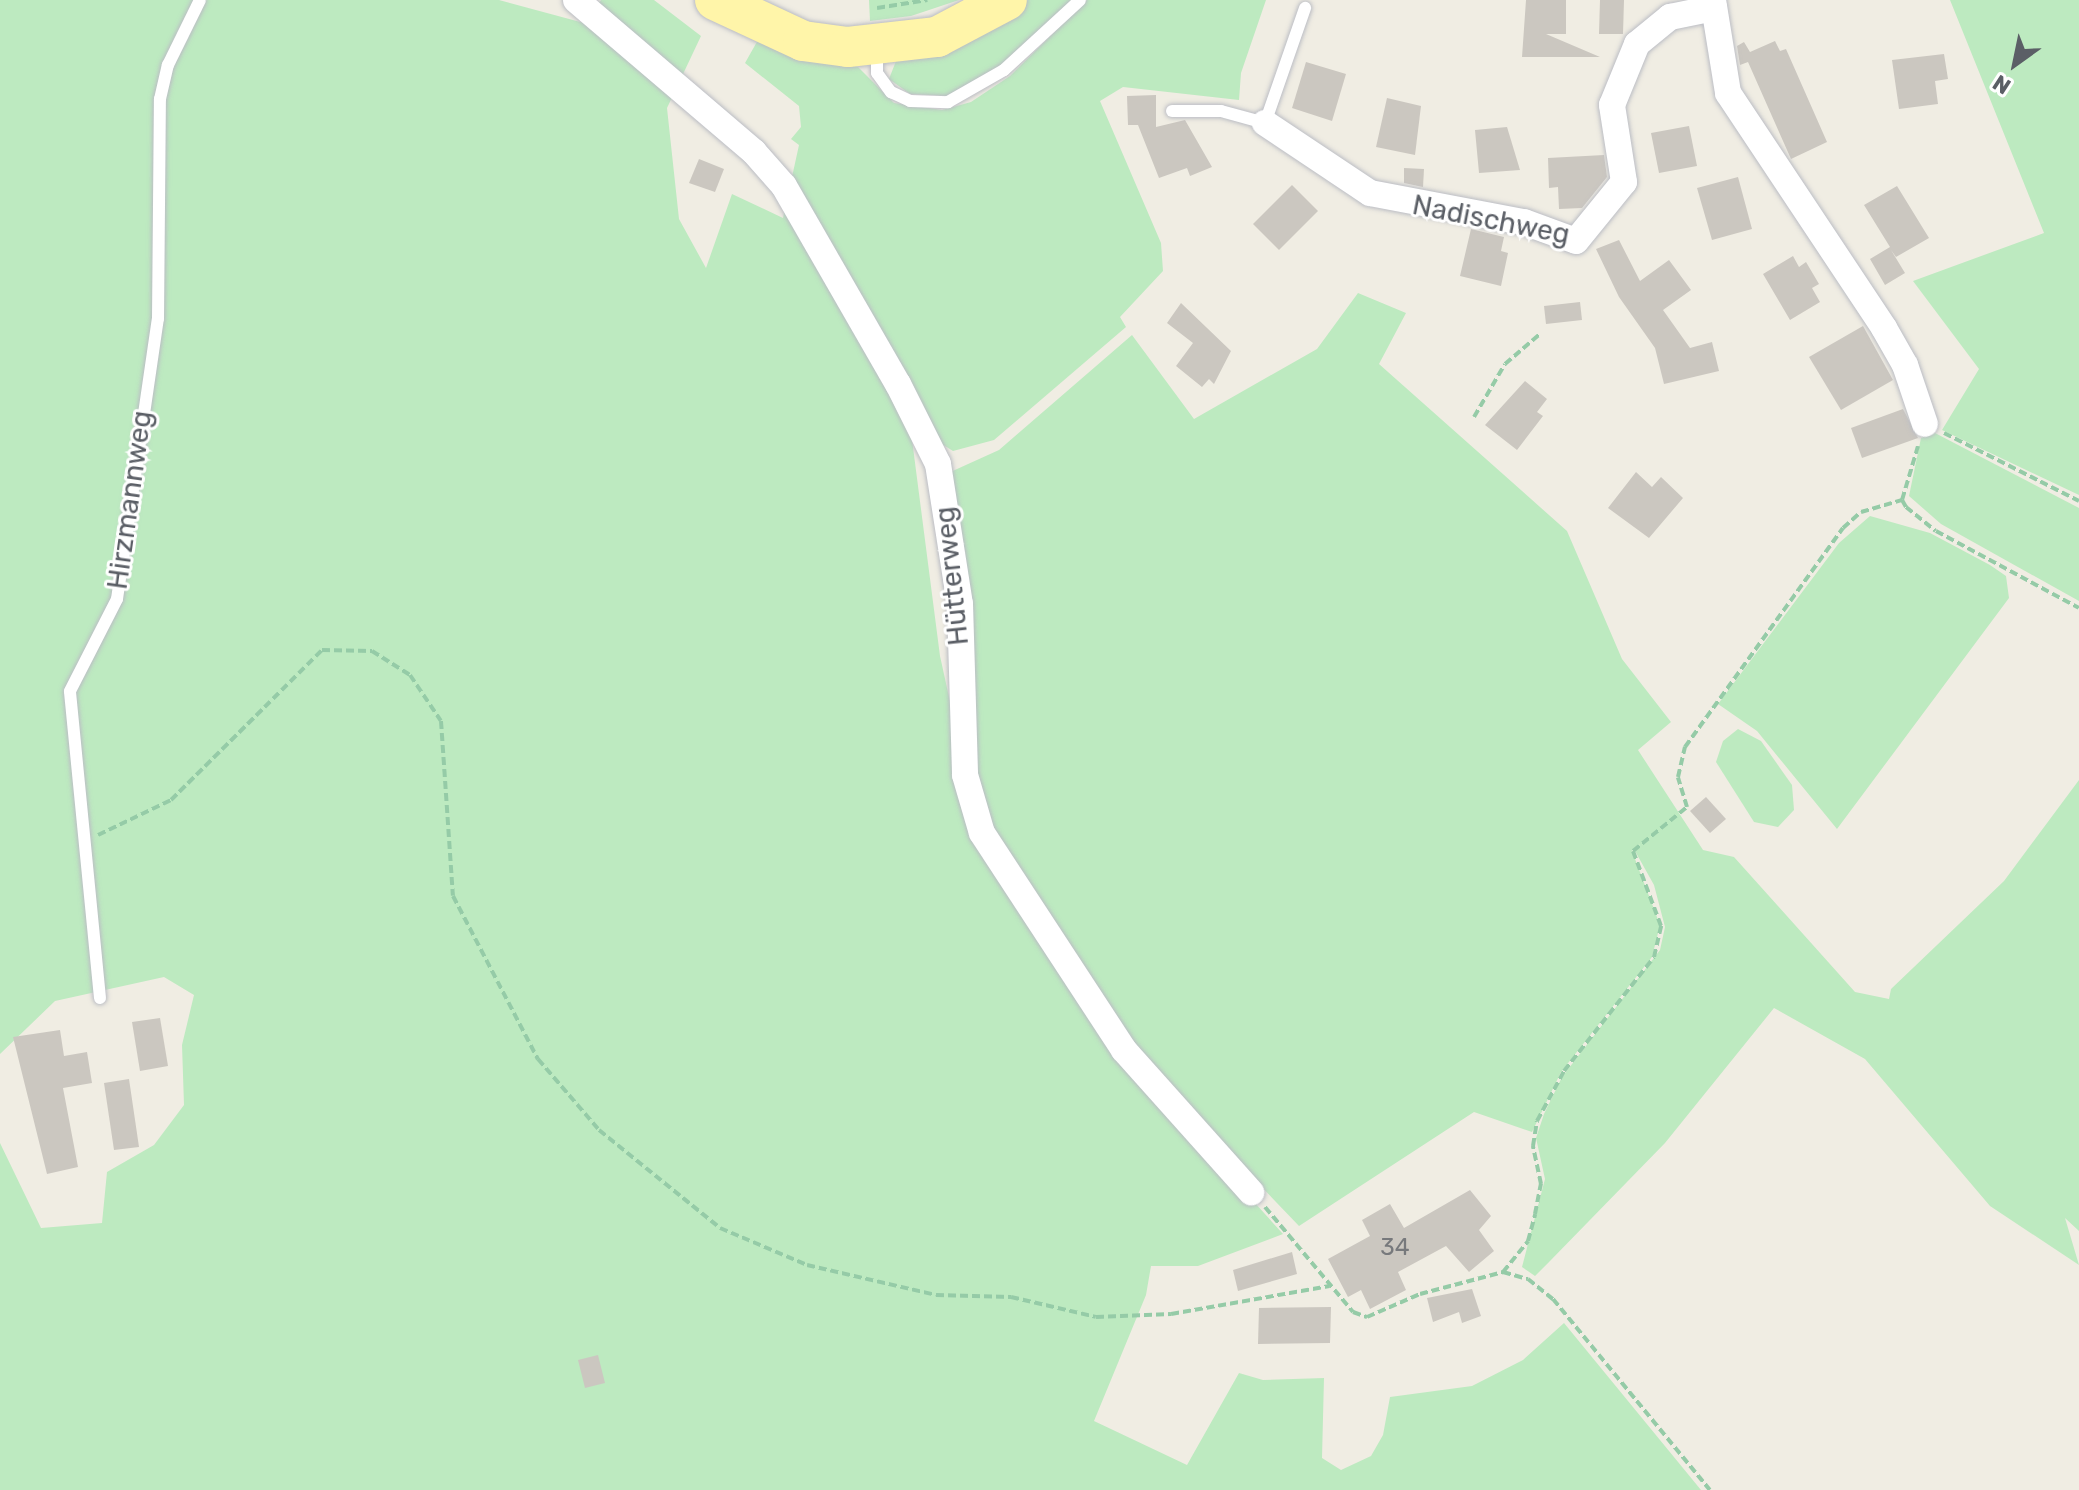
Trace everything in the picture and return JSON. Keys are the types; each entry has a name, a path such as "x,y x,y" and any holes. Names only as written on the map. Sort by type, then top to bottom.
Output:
{"main road":[{"path":"715,0 803,41 876,53 937,37 1007,0"}],"street":[{"name":"Hütterweg","path":"576,0 754,152 784,186 898,384 938,464 960,604 965,775 982,833 1124,1050 1251,1192"},
{"name":"Nadischweg","path":"1265,123 1370,193 1524,222 1576,241 1624,182 1612,105 1637,44 1670,17 1713,4 1728,93 1884,328 1905,365 1925,424"}],"lane":[{"name":"Hirzmannweg","path":"100,998 89,840 70,691 117,599 158,319 160,99 168,65 200,0"},
{"path":"876,53 891,92 910,101 948,102 1004,70 1080,0"},
{"path":"1172,111 1221,111 1265,123 1305,8"}],"path":[{"path":"877,8 927,0"},
{"path":"1474,417 1505,364 1540,334"},
{"path":"1902,500 1925,424 2079,501"},
{"path":"1902,500 1936,531 2079,608"},
{"path":"1503,1272 1528,1241 1535,1214 1541,1184 1533,1146 1537,1121 1564,1071 1654,957 1661,926 1633,851 1687,807 1678,777 1680,757 1706,713 1843,528 1861,512 1902,500"},
{"path":"89,840 171,800 322,650 372,651 410,675 441,721 453,896 538,1059 599,1130 720,1228 835,1272 936,1295 1011,1297 1096,1317 1171,1314 1330,1286"},
{"path":"1251,1192 1309,1253 1330,1286 1353,1312 1367,1317 1384,1315 1420,1294 1503,1272 1528,1279 1553,1299 1710,1490"}],"green space":[{"path":"0,0 499,0 584,23 601,0 654,0 701,36 667,108 679,219 706,268 732,194 783,218 799,145 791,139 801,127 799,106 745,63 758,40 858,67 894,103 942,110 971,102 1010,76 1087,0 1266,0 1241,73 1239,100 1123,87 1100,101 1161,243 1163,271 1120,317 1126,327 994,440 953,451 910,424 940,656 980,838 1216,1160 1283,1234 1198,1266 1151,1266 1146,1295 1094,1421 1187,1465 1239,1373 1263,1380 1324,1378 1322,1458 1341,1470 1371,1456 1383,1435 1390,1397 1472,1386 1523,1360 1564,1323 1701,1490 0,1490 0,1143 41,1228 102,1223 107,1172 154,1145 184,1105 182,1045 194,995 164,977 55,1001 0,1054"},
{"path":"869,0 959,0 911,16 870,21"},
{"path":"1028,0 1073,0 1001,66 947,96 910,94 889,79 896,61 1012,13"},
{"path":"1950,0 2079,0 2079,495 1942,430 1979,369 1913,281 2044,233"},
{"path":"1358,293 1406,313 1379,364 1567,531 1622,659 1671,722 1638,750 1703,850 1734,857 1855,992 1889,999 1891,989 2004,881 2079,780 2079,1231 2065,1218 2079,1265 1990,1206 1865,1059 1774,1008 1665,1143 1535,1276 1522,1267 1545,1179 1536,1138 1544,1114 1562,1077 1660,950 1665,927 1654,885 1635,851 1640,844 1632,851 1660,925 1652,957 1561,1072 1532,1132 1474,1112 1299,1226 1147,1067 983,817 969,773 946,474 999,450 1132,335 1194,419 1317,349"},
{"path":"1935,433 2079,508 2079,601 1941,524 1909,496 1921,438"},
{"path":"1870,516 1930,533 1990,565 2006,576 2009,598 1837,829 1757,731 1718,704 1839,543"},
{"path":"1738,729 1761,741 1792,785 1794,810 1778,827 1754,822 1716,762 1723,741"}],"building":[{"path":"1526,0 1566,0 1566,34 1546,34 1600,57 1522,57"},
{"path":"1600,0 1624,0 1623,34 1599,34"},
{"path":"1775,41 1780,51 1786,49 1827,142 1791,159 1748,62 1740,65 1737,46 1744,42 1750,52"},
{"path":"1944,54 1948,79 1935,81 1938,104 1899,109 1892,60"},
{"path":"1306,62 1346,74 1332,121 1292,108"},
{"path":"1156,95 1156,127 1185,120 1212,167 1190,176 1187,168 1159,178 1138,125 1128,125 1127,96"},
{"path":"1387,98 1421,106 1415,155 1376,147"},
{"path":"1689,126 1697,166 1659,173 1651,133"},
{"path":"1507,127 1520,170 1479,173 1475,130"},
{"path":"1604,155 1607,177 1582,208 1559,209 1558,187 1549,188 1548,158"},
{"path":"699,159 724,169 715,192 689,183"},
{"path":"1404,168 1424,169 1423,187 1404,183"},
{"path":"1738,177 1752,229 1712,240 1697,188"},
{"path":"1292,185 1318,211 1279,250 1253,224"},
{"path":"1897,186 1929,238 1896,257 1891,250 1905,273 1885,285 1870,259 1890,247 1864,205"},
{"path":"1471,229 1504,237 1501,251 1508,253 1501,286 1460,276"},
{"path":"1619,240 1640,281 1669,260 1691,290 1663,310 1690,348 1712,342 1719,371 1664,384 1655,348 1619,297 1596,249"},
{"path":"1793,256 1799,267 1806,262 1819,284 1812,288 1820,302 1790,320 1763,274"},
{"path":"1580,302 1582,320 1546,324 1544,306"},
{"path":"1181,303 1231,351 1214,384 1209,379 1202,387 1176,366 1193,343 1167,323"},
{"path":"1863,326 1893,380 1841,410 1809,357"},
{"path":"1525,381 1547,399 1537,412 1543,416 1517,450 1485,425"},
{"path":"1903,409 1918,438 1862,458 1851,428"},
{"path":"1636,472 1652,487 1661,477 1683,498 1649,538 1608,508"},
{"path":"1706,797 1726,819 1710,833 1690,811"},
{"path":"160,1018 168,1066 140,1071 132,1022"},
{"path":"60,1030 64,1056 87,1052 92,1083 63,1088 78,1167 47,1174 13,1037"},
{"path":"129,1079 139,1147 114,1150 104,1083"},
{"path":"1470,1190 1491,1216 1479,1230 1494,1251 1469,1272 1446,1246 1398,1272 1406,1290 1370,1309 1361,1290 1348,1297 1328,1259 1370,1236 1362,1220 1390,1204 1404,1228"},
{"path":"1292,1252 1297,1274 1238,1291 1233,1270"},
{"path":"1472,1289 1481,1316 1462,1323 1459,1312 1433,1322 1427,1298"},
{"path":"1331,1307 1330,1343 1258,1344 1259,1308"},
{"path":"598,1355 605,1383 585,1388 578,1360"}]}
